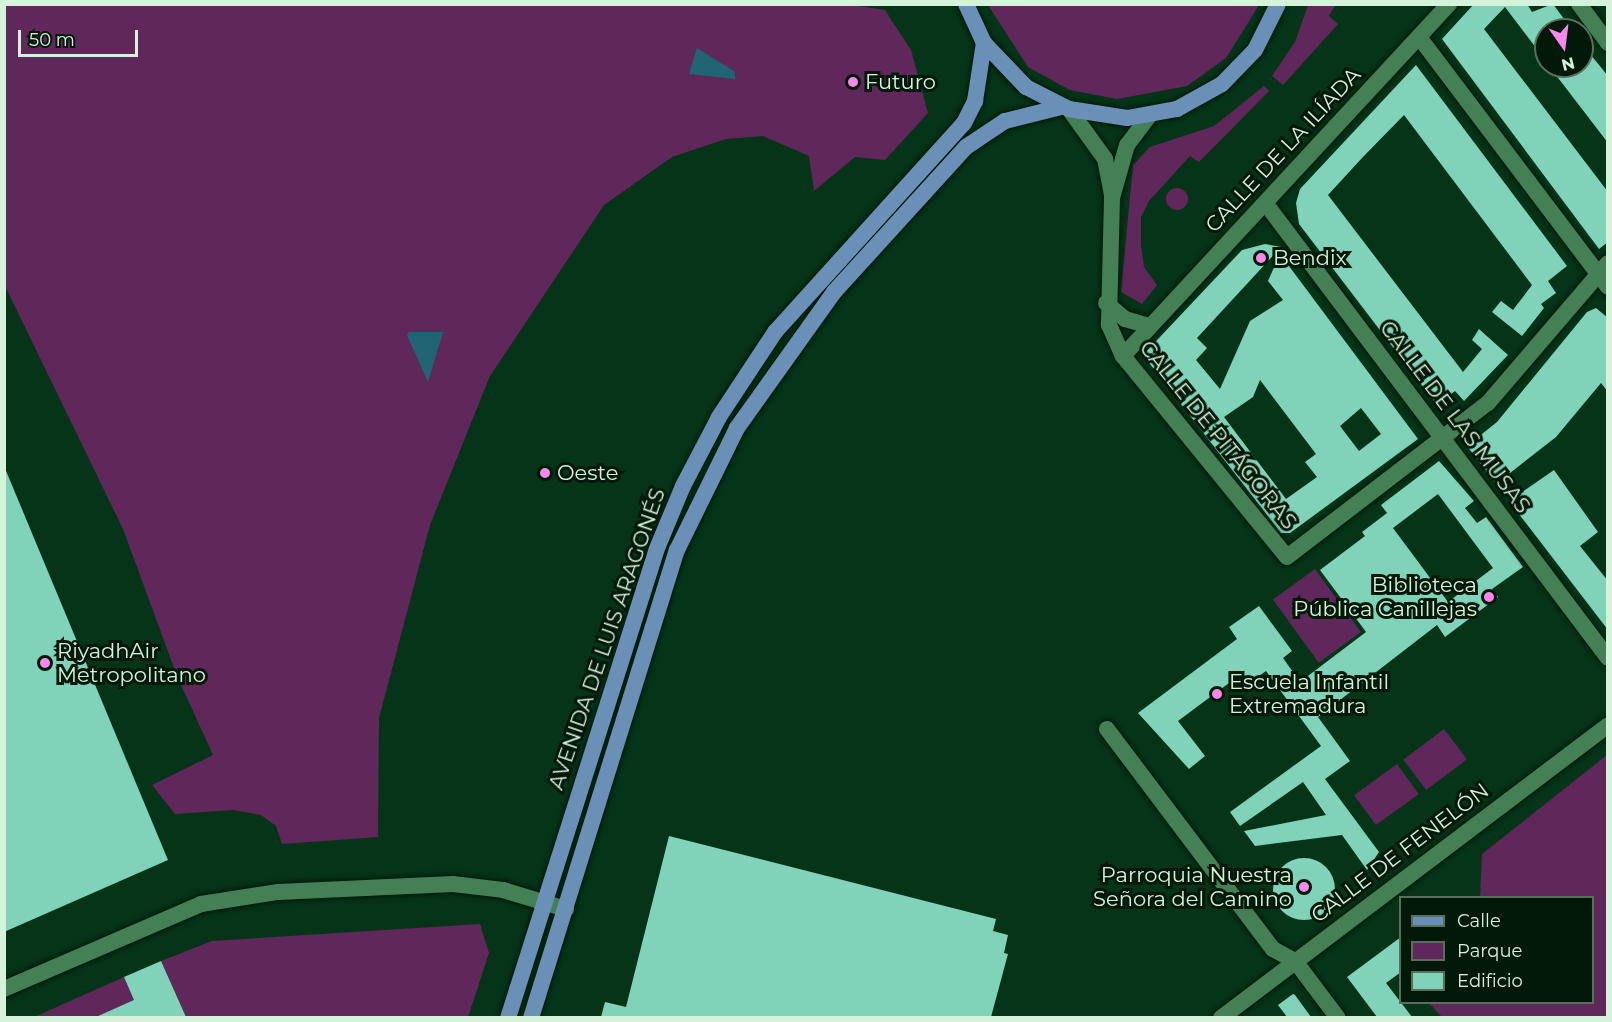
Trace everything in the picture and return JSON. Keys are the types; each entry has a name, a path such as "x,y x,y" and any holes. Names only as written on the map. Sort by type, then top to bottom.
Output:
{"main road":[{"path":"966,4 984,43 1010,74 1065,108 1107,117 1149,116 1177,109 1222,84 1255,50 1278,4"},
{"name":"AVENIDA DE LUIS ARAGONÉS","path":"508,1017 658,546 682,486 719,417 775,332 964,123 975,101 984,43"},
{"name":"AVENIDA DE LUIS ARAGONÉS","path":"531,1017 677,550 737,428 834,292 966,147 1005,121 1065,108"}],"street":[{"name":"CALLE DE LA ILÍADA","path":"1123,356 1449,4"},
{"path":"1579,4 1608,43"},
{"path":"1419,37 1602,267 1608,287"},
{"name":"CALLE DE PITÁGORAS","path":"1065,108 1105,159 1112,198"},
{"name":"CALLE DE PITÁGORAS","path":"1149,116 1127,145 1112,198 1106,303 1109,325 1123,356 1287,557 1444,440"},
{"name":"CALLE DE LAS MUSAS","path":"1266,204 1608,658"},
{"path":"1444,440 1488,403 1602,267"},
{"path":"1106,303 1125,319 1149,326"},
{"name":"CALLE DE FENELÓN","path":"1221,1017 1608,725"},
{"path":"1107,729 1274,949 1295,961 1338,1017"},
{"path":"4,989 201,904 278,892 453,884 543,902 566,909"}],"green space":[{"path":"4,5 852,5 885,10 911,50 928,113 885,160 855,157 814,191 809,156 763,136 726,139 672,157 604,205 490,376 430,525 379,718 378,837 282,844 276,826 261,815 233,810 175,814 152,785 213,755 177,676 123,529 5,286"},
{"path":"988,5 1259,5 1226,58 1187,86 1117,99 1070,90 1028,67"},
{"path":"1308,5 1336,5 1329,16 1338,24 1283,85 1272,76 1295,42"},
{"path":"1264,86 1269,91 1199,162 1190,156 1149,201 1141,217 1141,245 1144,267 1157,285 1142,304 1121,292 1133,165 1150,147 1214,126"},
{"path":"1173,188 1181,188 1188,195 1188,203 1181,210 1173,210 1166,203 1166,195"},
{"path":"1315,569 1361,632 1319,663 1273,600"},
{"path":"1444,729 1467,759 1426,790 1403,760"},
{"path":"1607,755 1607,1017 1442,1017 1430,1004 1594,1004 1594,896 1480,896 1482,854"},
{"path":"1397,764 1419,794 1376,825 1354,795"},
{"path":"480,924 489,953 468,1017 186,1017 161,961 212,941"},
{"path":"160,964 184,1017 32,1018 124,977"}],"water":[{"path":"697,48 735,72 735,79 689,74"},
{"path":"409,332 443,332 428,382 407,335"}],"building":[{"path":"1474,4 1527,4 1532,12 1553,4 1563,18 1534,18 1534,45 1505,7 1484,29 1608,192 1608,242 1599,249 1442,39"},
{"path":"1594,59 1608,76 1608,143 1558,78 1594,78"},
{"path":"1416,65 1567,266 1548,281 1556,293 1541,304 1544,308 1522,336 1492,312 1501,301 1513,310 1532,285 1404,115 1362,158 1328,195 1463,372 1482,349 1472,340 1479,329 1508,355 1464,401 1455,391 1437,405 1299,224 1296,203 1300,189"},
{"path":"1265,244 1281,247 1197,338 1207,348 1196,360 1220,389 1250,321 1283,300 1268,281 1280,254 1418,439 1290,533 1281,533 1143,355 1242,250","holes":["1260,380 1316,454 1305,462 1317,477 1286,499 1224,417 1253,397","1361,408 1381,434 1359,451 1340,426"]},
{"path":"1596,308 1608,318 1608,392 1601,383 1556,437 1496,484 1467,446 1497,422 1587,312"},
{"path":"1439,461 1474,501 1465,508 1477,523 1486,517 1523,567 1492,589 1498,597 1445,637 1437,625 1318,717 1350,761 1325,779 1379,852 1367,870 1342,835 1255,846 1244,831 1326,815 1303,782 1240,826 1230,812 1321,746 1266,671 1236,692 1229,683 1178,721 1205,756 1189,769 1138,713 1237,639 1229,627 1259,606 1292,651 1283,658 1300,682 1366,632 1320,570 1365,536 1362,532 1387,513 1381,505","holes":["1438,494 1493,568 1448,602 1393,528"]},
{"name":"RiyadhAir Metropolitano","path":"4,466 168,860 4,932"},
{"path":"1554,470 1598,532 1580,546 1608,581 1608,630 1509,501"},
{"path":"669,836 996,919 993,931 1008,935 1004,953 1008,954 991,1017 601,1017 605,1002 626,1007"},
{"name":"Parroquia Nuestra Señora del Camino","path":"1304,858 1326,867 1335,889 1326,911 1304,920 1282,911 1273,889 1282,867"},
{"path":"1399,938 1399,973 1386,983 1399,1000 1399,1004 1402,1004 1412,1017 1377,1017 1347,977"},
{"path":"161,961 186,1017 96,1017 134,1000 124,977"},
{"path":"1293,994 1311,1017 1287,1017 1278,1005"}],"place":[{"name":"Futuro","path":"853,82"},
{"name":"Bendix","path":"1261,258"},
{"name":"Oeste","path":"545,473"},
{"name":"Biblioteca Pública Canillejas","path":"1489,597"},
{"name":"RiyadhAir Metropolitano","path":"45,663"},
{"name":"Escuela Infantil Extremadura","path":"1217,694"},
{"name":"Parroquia Nuestra Señora del Camino","path":"1304,887"}]}
